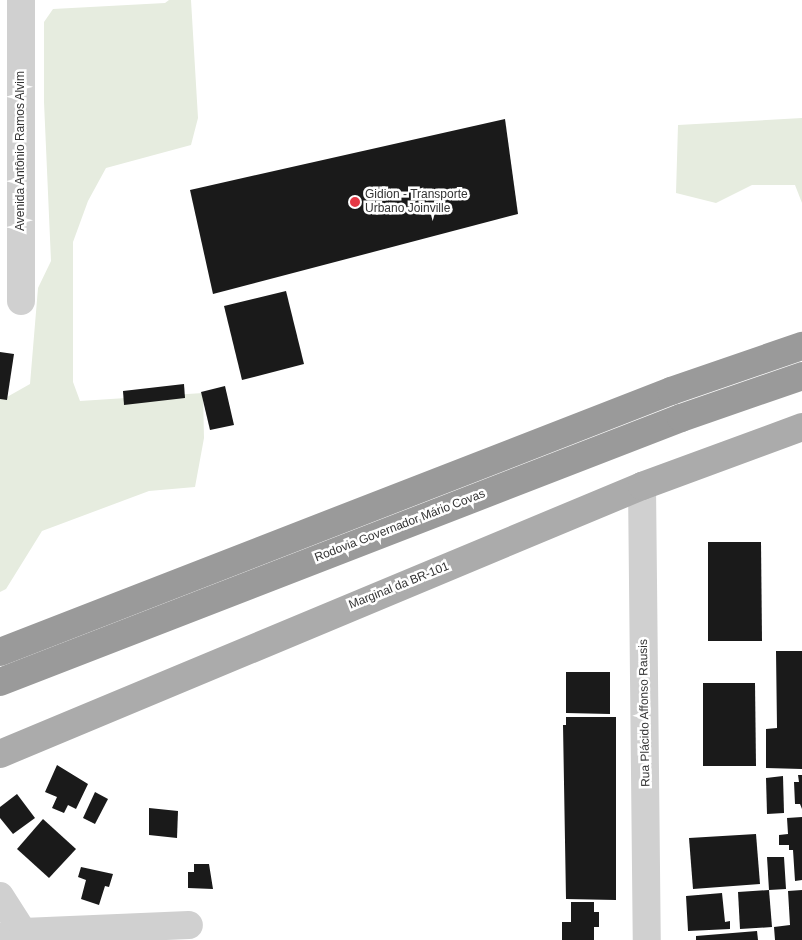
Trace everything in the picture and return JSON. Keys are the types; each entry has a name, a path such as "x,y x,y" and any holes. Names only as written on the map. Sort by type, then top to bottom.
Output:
{"highway":[{"path":"0,652 662,395 802,346"},
{"name":"Rodovia Governador Mário Covas","path":"0,682 672,421 802,376"}],"main road":[{"name":"Marginal da BR-101","path":"0,754 642,486 802,427"}],"street":[{"name":"Avenida Antônio Ramos Alvim","path":"21,0 21,301"},
{"name":"Rua Plácido Affonso Rausis","path":"642,486 647,940"},
{"path":"0,896 12,935 189,925"}],"shaded area":[{"path":"169,0 191,0 198,118 191,145 106,168 88,201 73,242 73,382 80,401 203,393 204,438 195,487 149,491 42,531 6,589 0,592 0,397 7,397 30,384 38,288 51,261 44,102 44,22 53,9 165,3"},
{"path":"802,118 802,203 795,185 752,185 716,203 676,193 678,125"}],"building":[{"name":"Gidion - Transporte Urbano Joinville","path":"505,119 518,214 213,294 190,190"},
{"path":"286,291 304,364 242,380 224,306"},
{"path":"0,352 14,354 7,400 0,399"},
{"path":"184,384 185,398 124,405 123,391"},
{"path":"225,386 234,425 210,430 201,392"},
{"path":"708,542 761,542 762,641 708,641"},
{"path":"776,651 802,651 802,769 766,768 766,729 777,728"},
{"path":"566,672 610,672 610,714 566,713"},
{"path":"703,683 755,683 756,766 703,766"},
{"path":"566,717 616,717 616,900 566,899 563,725 566,725"},
{"path":"57,765 88,784 76,809 68,805 64,813 52,808 57,797 45,792"},
{"path":"798,775 802,775 802,809 800,804 795,804 794,782 799,782"},
{"path":"783,776 784,813 767,814 766,778"},
{"path":"95,792 108,799 95,824 83,818"},
{"path":"17,794 35,818 13,834 0,818 0,807"},
{"path":"149,808 178,811 177,838 149,835"},
{"path":"802,817 802,880 795,881 793,850 789,850 789,845 779,845 779,835 788,834 787,818"},
{"path":"43,819 76,849 49,878 17,849"},
{"path":"756,834 760,884 693,889 689,838"},
{"path":"767,857 784,857 786,889 769,890"},
{"path":"194,864 209,864 213,889 188,888 188,872 194,872"},
{"path":"81,867 113,874 109,887 105,886 99,905 81,899 86,880 78,877"},
{"path":"769,890 772,927 740,929 738,892"},
{"path":"802,890 802,940 775,940 774,927 790,925 788,891"},
{"path":"722,893 725,922 730,921 730,929 688,931 686,896"},
{"path":"571,902 594,902 594,912 599,912 599,927 594,927 594,940 562,940 562,922 571,922"},
{"path":"757,931 758,940 696,940 696,936"}],"place":[{"name":"Gidion - Transporte Urbano Joinville","path":"355,202"}]}
